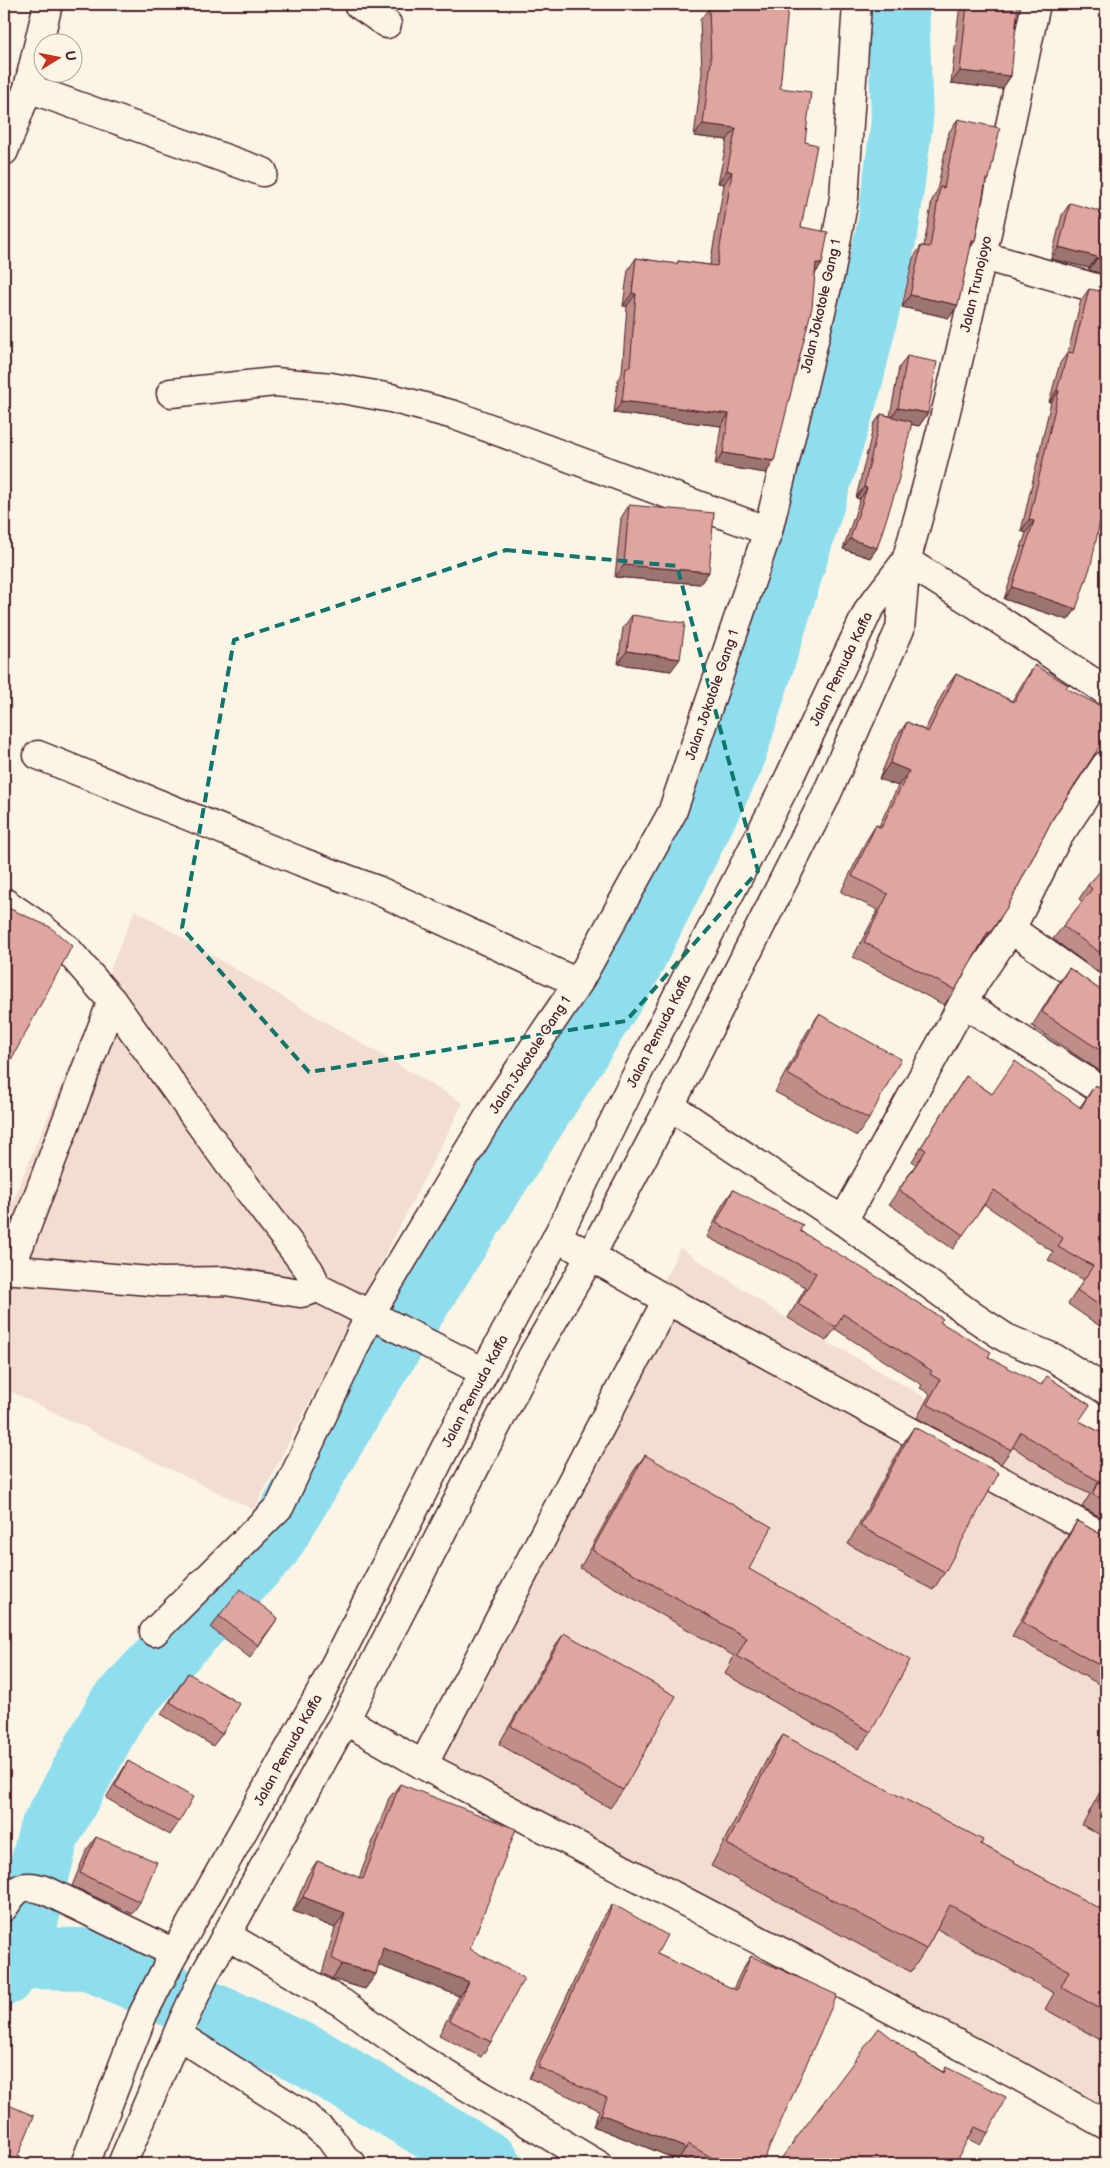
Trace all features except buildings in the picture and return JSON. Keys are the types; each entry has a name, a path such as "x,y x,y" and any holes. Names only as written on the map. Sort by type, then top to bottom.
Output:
{"main road":[{"path":"4,151 28,88 48,4"},
{"path":"358,4 386,24"},
{"name":"Jalan Jokotole Gang 1","path":"154,1632 280,1506 377,1318 502,1094 578,983 672,813 768,531 831,270 844,198 857,4"},
{"name":"Jalan Trunojoyo","path":"906,561 931,475 983,256 1036,4"},
{"path":"28,88 264,172"},
{"path":"983,256 1106,291"},
{"path":"171,393 275,382 331,387 391,398 454,415 768,531"},
{"path":"122,2164 205,1974 345,1720 533,1355 591,1255 670,1106 824,800 900,629 906,561 977,605 1106,691"},
{"name":"Jalan Pemuda Kaffa","path":"85,2164 143,2014 172,1957 321,1692 484,1372 558,1237 631,1086 788,780 869,609 906,561"},
{"path":"38,755 302,862 377,890 578,983"},
{"path":"843,1221 976,980 1011,929 1056,840 1106,765"},
{"path":"4,902 42,928 66,949 112,1001 229,1164 309,1270 314,1286"},
{"path":"1011,929 1106,996"},
{"path":"112,1001 7,1269 162,1282 226,1281 300,1293 308,1291 314,1286"},
{"path":"963,1004 1106,1093"},
{"path":"670,1106 843,1221 974,1317 1006,1338 1061,1361 1106,1390"},
{"path":"558,1237 667,1300 1106,1538"},
{"path":"314,1286 425,1344 484,1372"},
{"path":"423,1765 667,1300"},
{"path":"345,1720 423,1765 1017,2076 1106,2125"},
{"path":"4,1907 14,1892 21,1887 39,1888 172,1957"},
{"path":"226,1935 342,2004 419,2058 597,2164"},
{"path":"180,2028 305,2116 330,2138 346,2162"}],"highlighted area":[{"path":"506,550 677,566 758,871 626,1021 309,1072 182,928 234,640"}],"shaded area":[{"path":"135,910 463,1103 254,1510 4,1388 4,1221"},
{"path":"680,1248 817,1338 843,1350 928,1399 1106,1494 1106,2143 865,2008 420,1779"}],"waterway":[{"path":"18,1958 49,1833 118,1707 271,1545 363,1390 625,977 733,760 852,380 888,227 902,121 898,4"},
{"path":"4,1975 18,1958 88,1959 308,2056 490,2164"}]}
